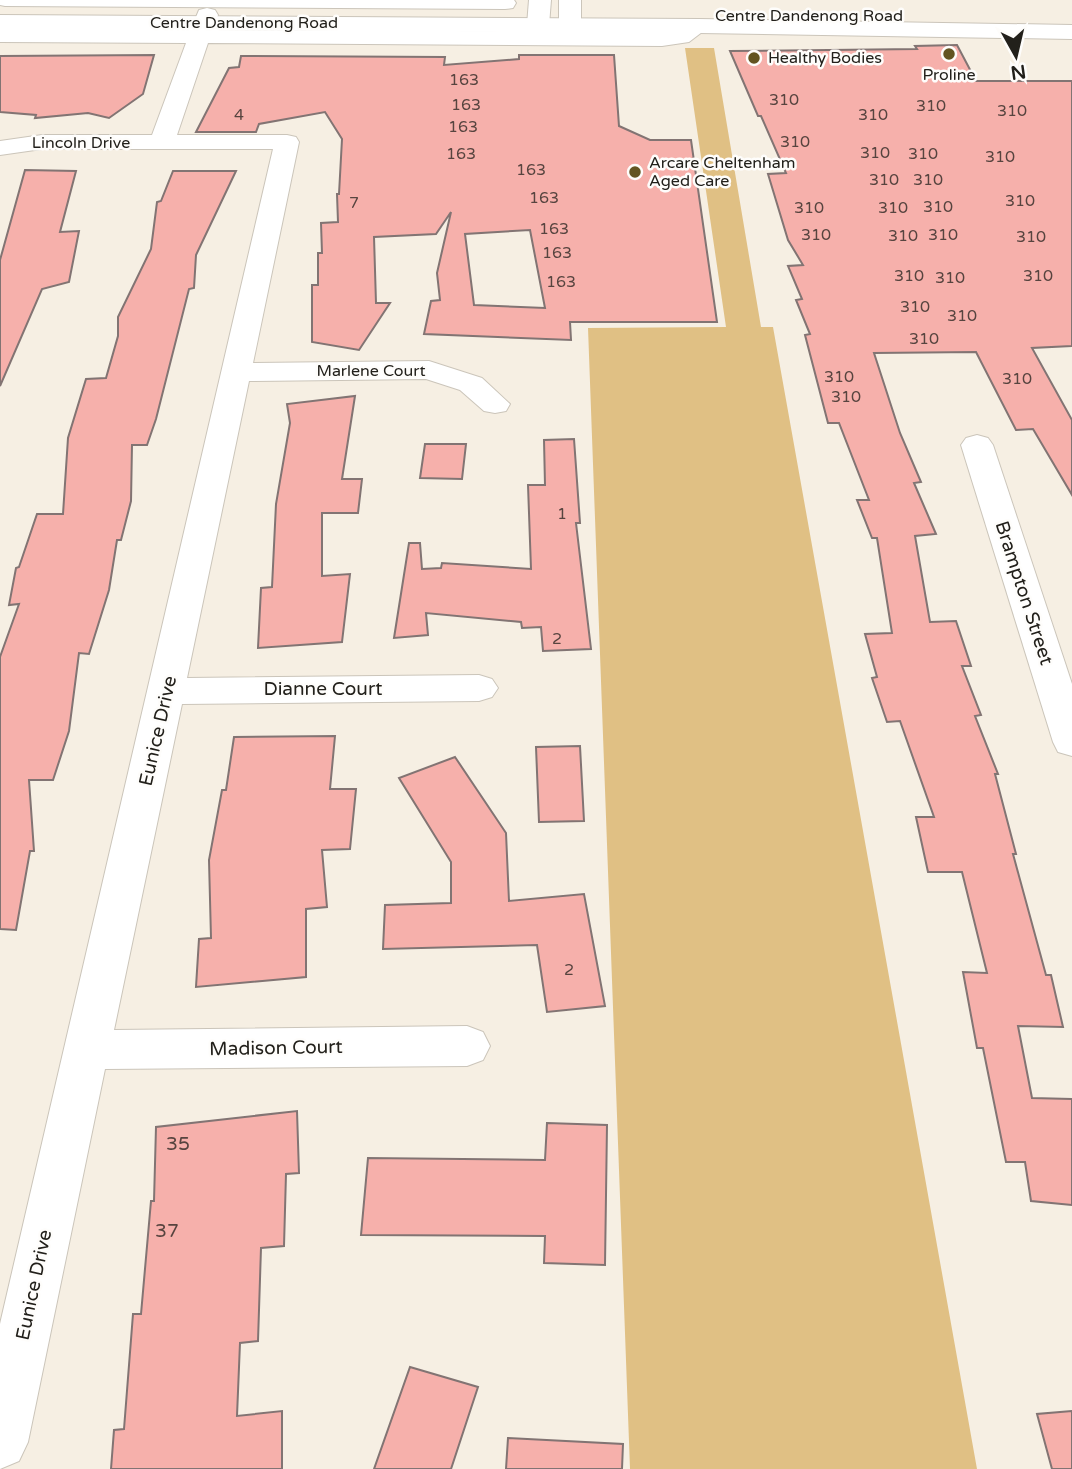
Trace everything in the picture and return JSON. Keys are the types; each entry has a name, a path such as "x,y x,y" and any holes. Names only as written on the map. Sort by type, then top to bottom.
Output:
{"street":[{"name":"Centre Dandenong Road","path":"5,0 345,10 1072,18"},
{"name":"Centre Dandenong Road","path":"2,29 203,24 345,10 505,4"},
{"name":"Centre Dandenong Road","path":"0,10 203,24 648,38 681,37 699,26"},
{"name":"Centre Dandenong Road","path":"570,13 699,26 1072,32"},
{"path":"162,142 203,24"},
{"name":"Lincoln Drive","path":"0,148 23,143 162,142"},
{"name":"Eunice Drive","path":"0,1443 287,142 162,142"},
{"name":"Marlene Court","path":"238,372 429,370 471,384 495,404"},
{"name":"Brampton Street","path":"977,445 1072,742"},
{"name":"Dianne Court","path":"167,691 479,688"},
{"name":"Madison Court","path":"86,1050 467,1046"}],"shaded area":[{"path":"685,48 714,48 761,327 773,327 977,1469 630,1469 588,328 726,327"}],"building":[{"path":"957,45 976,81 1072,81 1072,346 1032,348 1072,420 1072,495 1033,429 1016,430 976,352 874,353 900,433 921,482 914,483 936,534 915,536 930,622 956,621 971,666 962,666 981,715 975,716 998,774 995,774 1016,854 1013,854 1046,975 1051,975 1063,1027 1018,1026 1032,1098 1072,1099 1072,1205 1031,1201 1025,1162 1006,1162 983,1048 977,1048 963,972 987,973 962,872 928,872 916,817 934,817 900,721 887,722 872,678 877,677 865,634 892,633 877,538 872,538 857,500 869,500 839,423 828,423 805,335 810,334 796,300 802,299 788,266 803,265 788,240 768,174 786,173 730,51 917,49 915,46"},
{"path":"154,55 143,94 109,118 88,113 35,118 36,115 0,112 0,56"},
{"path":"519,55 614,55 619,126 650,140 691,140 717,322 570,322 571,340 424,334 431,301 440,300 437,273 451,212 436,234 374,237 376,303 390,303 359,350 312,342 312,285 318,285 318,253 322,253 321,223 338,222 337,194 342,139 325,112 259,124 256,132 196,132 229,68 239,67 241,56 445,57 444,65 519,59","holes":["530,230 545,308 474,305 465,234"]},
{"path":"25,170 76,171 60,232 79,231 69,282 42,289 0,386 0,260"},
{"path":"173,171 236,171 196,255 194,288 189,289 147,445 132,445 131,501 121,540 117,540 109,590 89,654 79,653 69,731 53,780 29,780 34,851 30,851 16,930 0,929 0,657 19,604 9,605 16,568 19,567 37,514 63,514 68,438 86,379 106,378 118,336 118,317 151,249 157,202 161,201"},
{"path":"355,396 342,479 362,479 358,513 322,513 322,576 350,574 342,642 258,648 261,588 272,587 276,504 290,423 287,404"},
{"path":"574,439 580,523 576,523 591,649 543,651 541,627 522,628 521,622 426,613 428,635 394,638 409,543 420,543 422,569 441,568 442,563 531,569 528,485 545,485 544,440"},
{"path":"425,444 466,444 462,479 420,478"},
{"path":"335,736 330,789 356,789 350,849 322,850 327,907 306,909 306,977 196,987 199,939 211,938 209,860 222,790 226,790 234,737"},
{"path":"580,746 584,821 539,822 536,747"},
{"path":"455,757 506,833 509,901 584,894 605,1006 547,1012 537,945 383,949 385,905 451,903 451,862 399,778"},
{"path":"297,1111 299,1173 286,1174 284,1246 261,1248 258,1341 240,1343 237,1416 282,1411 282,1469 111,1469 114,1430 124,1429 133,1314 141,1314 151,1201 154,1201 156,1127"},
{"path":"547,1123 607,1125 605,1265 544,1263 545,1236 361,1235 368,1158 545,1160"},
{"path":"410,1367 478,1387 451,1469 374,1469"},
{"path":"1072,1411 1072,1469 1052,1469 1037,1414"},
{"path":"508,1438 623,1444 622,1469 506,1469"}],"place":[{"name":"Proline","path":"949,54"},
{"name":"Healthy Bodies","path":"754,58"},
{"name":"Arcare Cheltenham Aged Care","path":"635,172"}]}
